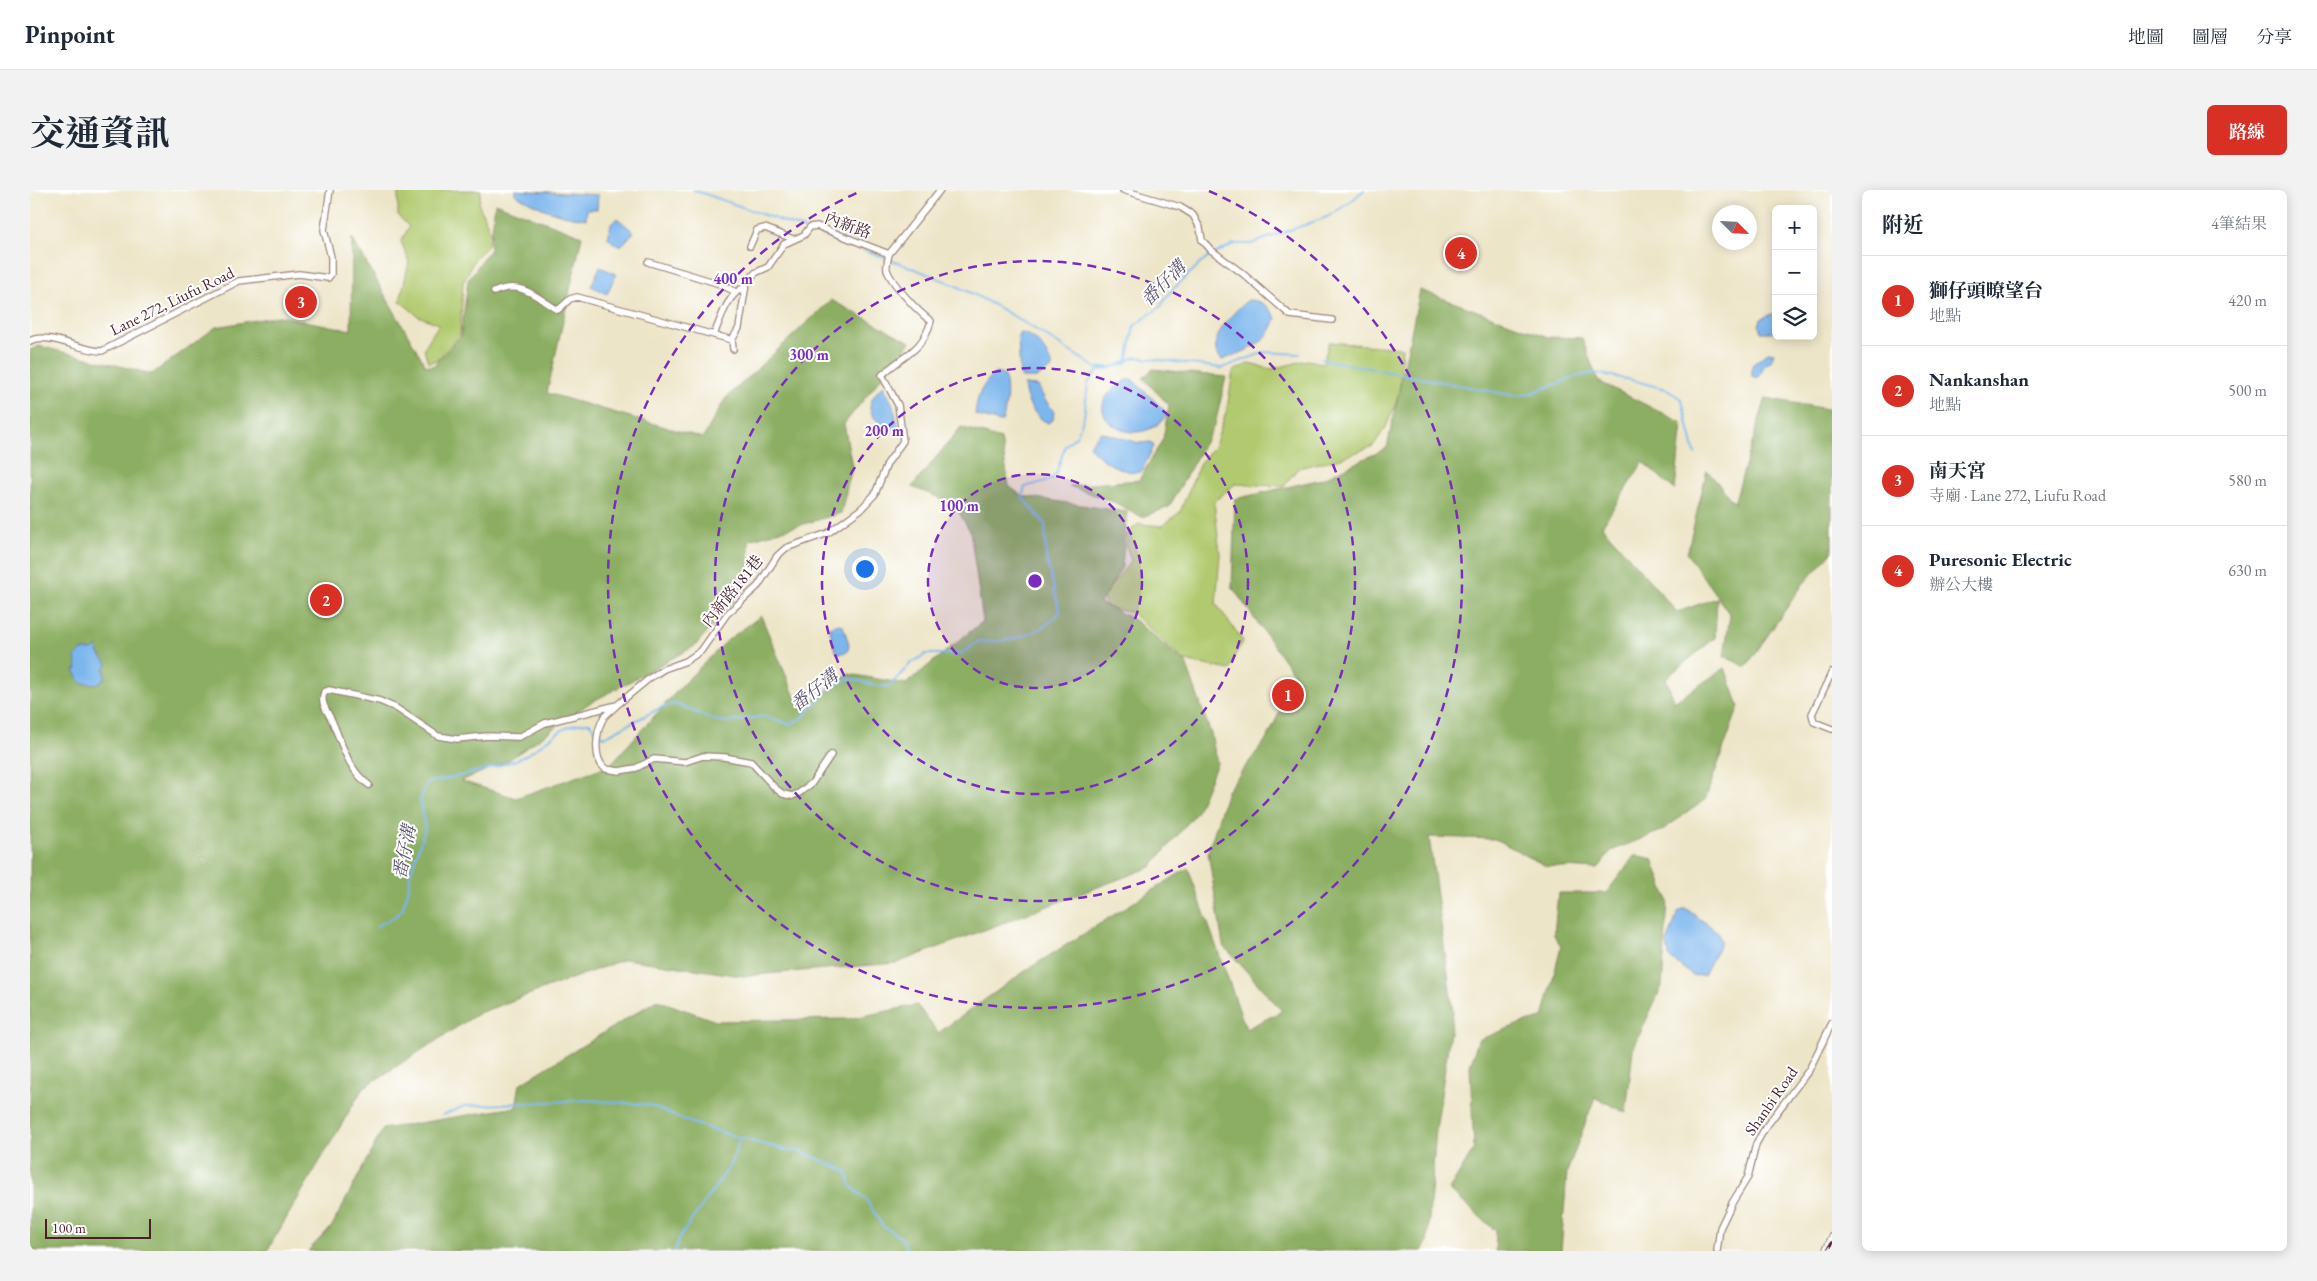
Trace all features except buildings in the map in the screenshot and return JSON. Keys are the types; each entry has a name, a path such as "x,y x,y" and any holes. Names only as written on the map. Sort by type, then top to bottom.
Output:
{"street":[{"name":"Lane 272, Liufu Road","path":"30,341 36,338 46,338 91,351 102,351 239,281 299,274 328,278 332,274 331,256 324,230 330,190"},
{"path":"888,254 940,190"},
{"path":"1123,190 1180,207 1193,215 1200,228 1202,240 1211,250 1290,316 1332,320"},
{"name":"內新路","path":"736,292 745,287 754,273 768,267 784,244 804,235 810,227 817,226 888,254"},
{"path":"750,246 757,230 765,228 793,239"},
{"name":"內新路181巷","path":"369,785 361,779 342,750 332,720 324,707 322,698 324,692 329,690 380,701 396,708 421,726 446,738 519,737 545,723 617,705 651,677 664,669 686,661 701,651 727,614 758,586 777,556 786,548 828,532 861,509 875,494 887,464 903,441 898,405 882,375 914,350 928,330 931,321 922,315 893,279 887,268 888,254"},
{"path":"648,262 717,283 736,292 714,336"},
{"path":"494,292 508,286 531,292 558,310 570,299 578,297 732,340"},
{"path":"734,348 732,340 739,328 745,287"},
{"path":"1832,672 1812,714 1814,722 1832,729"},
{"path":"617,705 604,717 597,740 600,761 606,769 619,771 636,768 654,759 685,762 703,756 724,757 751,762 775,788 783,794 792,796 799,793 812,782 831,755"},
{"name":"Shanbi Road","path":"1717,1251 1720,1228 1732,1203 1748,1177 1756,1144 1765,1128 1809,1070 1832,1023"},
{"path":"1825,1251 1832,1237"}],"green space":[{"path":"398,190 481,190 479,205 491,233 488,246 475,258 463,283 460,335 437,360 428,363 424,348 439,324 418,316 400,301 409,262 401,241 409,227 398,215"},
{"path":"495,203 582,236 547,393 703,438 725,399 831,300 910,342 844,424 852,467 841,513 749,540 749,583 695,646 588,704 509,760 461,781 516,798 610,765 685,682 729,639 761,616 800,709 849,674 906,684 983,621 970,531 953,503 912,487 961,427 1001,439 1009,486 1022,496 1127,512 1122,567 1100,603 1133,619 1186,663 1211,734 1217,763 1196,813 1151,867 897,963 742,976 625,959 479,1013 363,1088 267,1251 30,1251 30,350 39,346 152,374 216,327 279,316 351,330 352,238 426,366 433,366 461,336 468,280 490,249"},
{"path":"1420,290 1548,337 1582,338 1598,381 1682,423 1675,490 1643,462 1602,526 1677,612 1717,598 1715,638 1666,678 1674,702 1725,668 1739,706 1705,800 1661,831 1611,851 1598,869 1546,866 1495,839 1429,837 1453,1012 1436,1130 1427,1243 1422,1251 308,1251 332,1226 383,1129 516,1107 520,1084 657,1000 716,1021 848,1019 917,1005 938,1033 1028,969 1188,868 1246,1029 1282,1011 1223,945 1208,852 1227,791 1268,737 1296,677 1232,587 1235,499 1322,479 1387,448"},
{"path":"1329,342 1402,348 1399,395 1386,427 1373,446 1341,458 1298,468 1284,486 1235,484 1214,502 1220,554 1216,604 1243,641 1235,655 1230,670 1185,661 1132,613 1107,607 1102,597 1131,561 1126,546 1128,532 1139,524 1162,526 1180,512 1200,463 1215,446 1227,409 1233,371 1248,364 1272,369 1307,360 1323,363"},
{"path":"1153,369 1226,377 1215,424 1169,507 1142,517 1114,502 1069,486 1139,480 1163,439 1169,405 1143,378"},
{"path":"1766,398 1832,410 1832,552 1803,584 1746,667 1724,656 1730,615 1687,554 1707,470 1734,503"},
{"path":"1635,855 1653,859 1668,901 1662,986 1633,1049 1626,1113 1595,1097 1567,1172 1561,1251 1495,1251 1496,1231 1449,1190 1474,1149 1470,1066 1478,1040 1522,1023 1543,1018 1561,947 1554,935 1558,893 1606,893"}],"water":[{"path":"515,190 598,195 597,209 587,209 586,219 567,216 549,211 532,203 515,194"},
{"path":"617,218 634,232 622,245 616,245 608,238 611,224"},
{"path":"600,267 616,274 607,294 591,286"},
{"path":"1248,300 1265,305 1276,318 1262,341 1255,346 1222,360 1217,353 1218,336 1228,319"},
{"path":"1772,314 1772,332 1761,332 1759,326 1761,319"},
{"path":"1020,333 1026,334 1041,345 1053,367 1036,378 1022,378 1020,375 1018,336"},
{"path":"1768,352 1774,353 1771,361 1764,366 1759,377 1752,377 1752,365"},
{"path":"995,373 1004,375 1006,386 1005,409 1003,420 1000,422 975,415 980,392"},
{"path":"1132,379 1165,411 1166,416 1154,427 1140,432 1127,431 1115,427 1107,419 1103,410 1105,399 1115,388 1125,381"},
{"path":"883,385 893,405 899,429 893,430 885,426 873,417 871,412 872,400"},
{"path":"1024,385 1038,386 1045,400 1054,411 1053,420 1048,423 1034,412 1026,397"},
{"path":"1101,432 1139,443 1151,442 1154,446 1141,472 1127,471 1112,465 1098,456 1089,445"},
{"path":"839,624 843,626 849,644 848,651 839,654 836,652 829,627"},
{"path":"98,646 97,651 107,664 104,669 105,678 98,684 81,683 74,670 77,669 75,657 82,650 92,650"},
{"path":"1685,908 1718,932 1721,942 1704,975 1693,976 1669,957 1667,943 1678,912"}],"waterway":[{"path":"694,190 804,229"},
{"name":"番仔溝","path":"600,735 604,737 662,707 676,704 714,720 728,722 764,716 789,724 802,718 826,691 849,678 878,686 890,686 910,664 926,654 961,654 979,641 1001,641 1023,636 1034,632 1053,620 1060,612 1046,558 1045,524 1022,497 1025,487 1050,480 1056,474 1065,446 1077,435 1084,417 1088,383 1097,371 1127,363 1134,326 1160,307 1170,292 1205,259 1234,244 1251,244 1327,217 1349,203 1364,190"},
{"path":"811,231 906,265 961,288 1047,336 1096,368 1108,367"},
{"path":"1120,364 1136,357 1222,368 1265,352 1300,354"},
{"path":"1321,359 1516,396 1529,394 1578,376 1595,373 1632,380 1669,390 1682,400 1695,454"},
{"name":"番仔溝","path":"377,926 393,918 402,910 408,892 411,871 425,829 420,801 427,783 461,776 516,760 569,727 590,723 596,732"},
{"path":"443,1115 465,1106 586,1100 650,1105 686,1121 740,1138 786,1150 800,1151 846,1171 852,1187 867,1201 882,1225 903,1239 907,1251"},
{"path":"675,1251 679,1238 730,1166 740,1138"}],"railway":[{"path":"1828,1251 1832,1243"}],"place":[{"name":"Puresonic Electric","path":"1461,253"},
{"name":"南天宮","path":"301,302"},
{"name":"Nankanshan","path":"326,600"},
{"name":"獅仔頭暸望台","path":"1288,695"}]}
